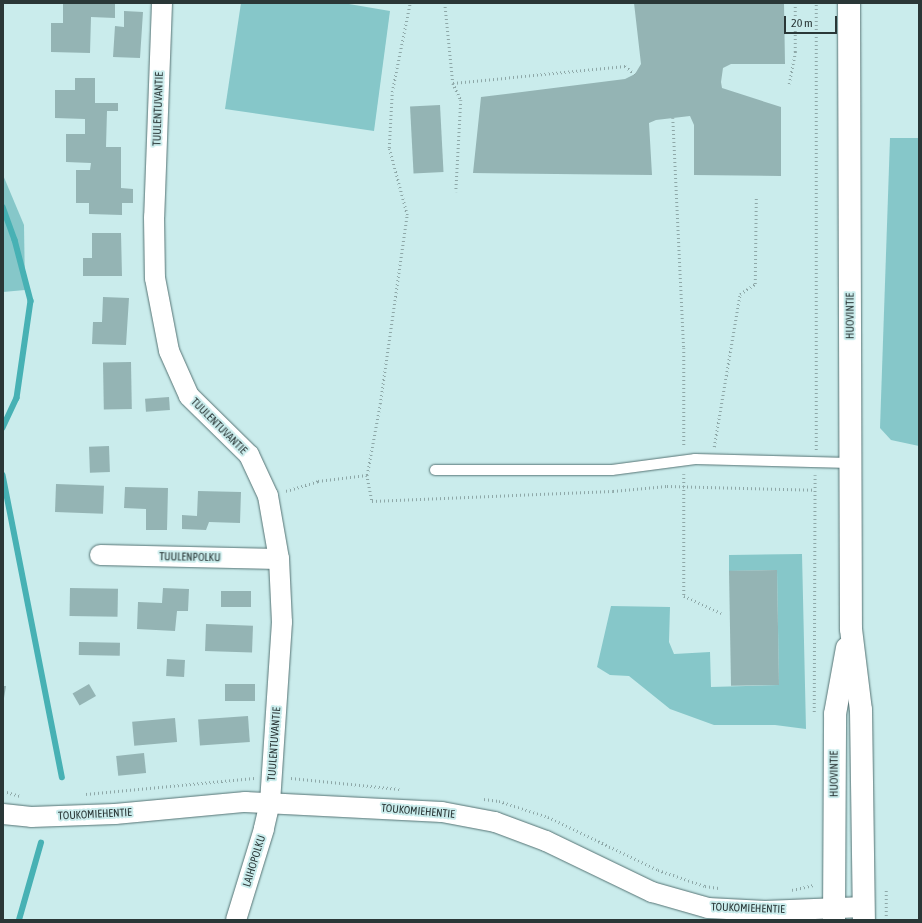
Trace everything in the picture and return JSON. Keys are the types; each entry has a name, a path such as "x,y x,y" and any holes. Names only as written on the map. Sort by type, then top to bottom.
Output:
{"main road":[{"name":"HUOVINTIE","path":"849,3 851,629 861,710 864,914"},
{"name":"HUOVINTIE","path":"834,914 834,714 851,629"}],"street":[{"name":"TUULENTUVANTIE","path":"162,3 154,217 155,278 169,351 189,396 249,455 268,496 279,559 282,622 270,802"},
{"name":"TUULENPOLKU","path":"100,555 279,559"},
{"name":"TOUKOMIEHENTIE","path":"3,814 31,817 115,814 207,804 270,802 442,812 495,822 546,841 652,892 734,915 765,911 864,914"},
{"name":"LAIHOPOLKU","path":"236,920 264,828 270,802"}],"lane":[{"path":"435,470 612,470 684,460 712,459 850,463"}],"path":[{"path":"410,3 392,92 389,148 407,215 368,475 372,501 684,486 815,490"},
{"path":"445,3 453,83 461,100 456,192"},
{"path":"789,84 795,52 795,3"},
{"path":"453,83 625,66 635,74"},
{"path":"673,118 684,348 684,596 721,613"},
{"path":"712,459 740,294 755,284 756,196"},
{"path":"268,496 318,481 368,475"},
{"path":"886,888 886,920"}],"shaded area":[{"path":"241,3 343,3 390,11 374,131 225,109"},
{"path":"890,138 919,138 919,446 891,440 880,428"},
{"path":"3,175 24,225 25,290 3,292"},
{"path":"802,554 806,729 775,725 714,725 670,709 629,676 610,675 597,667 611,606 670,607 669,642 674,654 710,652 711,687 779,685 777,570 729,571 729,555"}],"building":[{"path":"63,3 115,3 115,18 91,17 90,53 51,52 51,23 63,23"},
{"path":"634,3 784,3 785,64 731,64 723,68 721,82 722,88 781,107 781,176 694,175 694,125 690,116 656,120 649,123 652,175 473,173 481,97 625,79 635,74 641,64"},
{"path":"124,11 143,12 140,58 113,57 115,26 124,27"},
{"path":"75,78 95,78 95,103 118,103 118,111 107,111 106,147 121,147 121,188 133,189 133,203 122,203 122,215 89,214 89,203 76,203 76,170 90,170 91,163 66,162 66,134 85,134 85,119 55,118 55,90 75,90"},
{"path":"440,105 444,172 414,173 410,107"},
{"path":"92,233 121,233 122,276 83,276 83,258 92,258"},
{"path":"103,297 129,298 126,345 92,344 93,322 102,322"},
{"path":"103,362 131,362 132,409 104,409"},
{"path":"169,397 170,410 146,412 145,399"},
{"path":"109,446 110,472 90,473 89,447"},
{"path":"56,484 104,486 103,514 55,512"},
{"path":"125,487 168,488 167,530 146,530 146,509 124,508"},
{"path":"198,491 241,492 240,523 209,522 206,530 182,529 182,515 197,516"},
{"path":"777,570 779,685 731,686 729,571"},
{"path":"70,588 118,589 118,617 70,616"},
{"path":"163,588 189,589 188,611 177,611 175,631 137,629 138,602 162,603"},
{"path":"221,591 251,591 251,607 221,607"},
{"path":"206,624 253,626 252,653 205,651"},
{"path":"79,642 120,643 120,656 79,655"},
{"path":"167,659 185,660 184,677 166,676"},
{"path":"89,684 96,696 80,706 73,694"},
{"path":"225,684 255,684 255,701 225,701"},
{"path":"3,686 6,686 4,698 3,698"},
{"path":"248,716 250,742 200,745 198,719"},
{"path":"175,718 177,742 134,746 132,722"},
{"path":"144,753 146,773 118,776 116,756"}],"waterway":[{"path":"3,207 15,240 31,301 17,398 3,428"},
{"path":"3,475 62,777"},
{"path":"19,920 41,843"}]}
